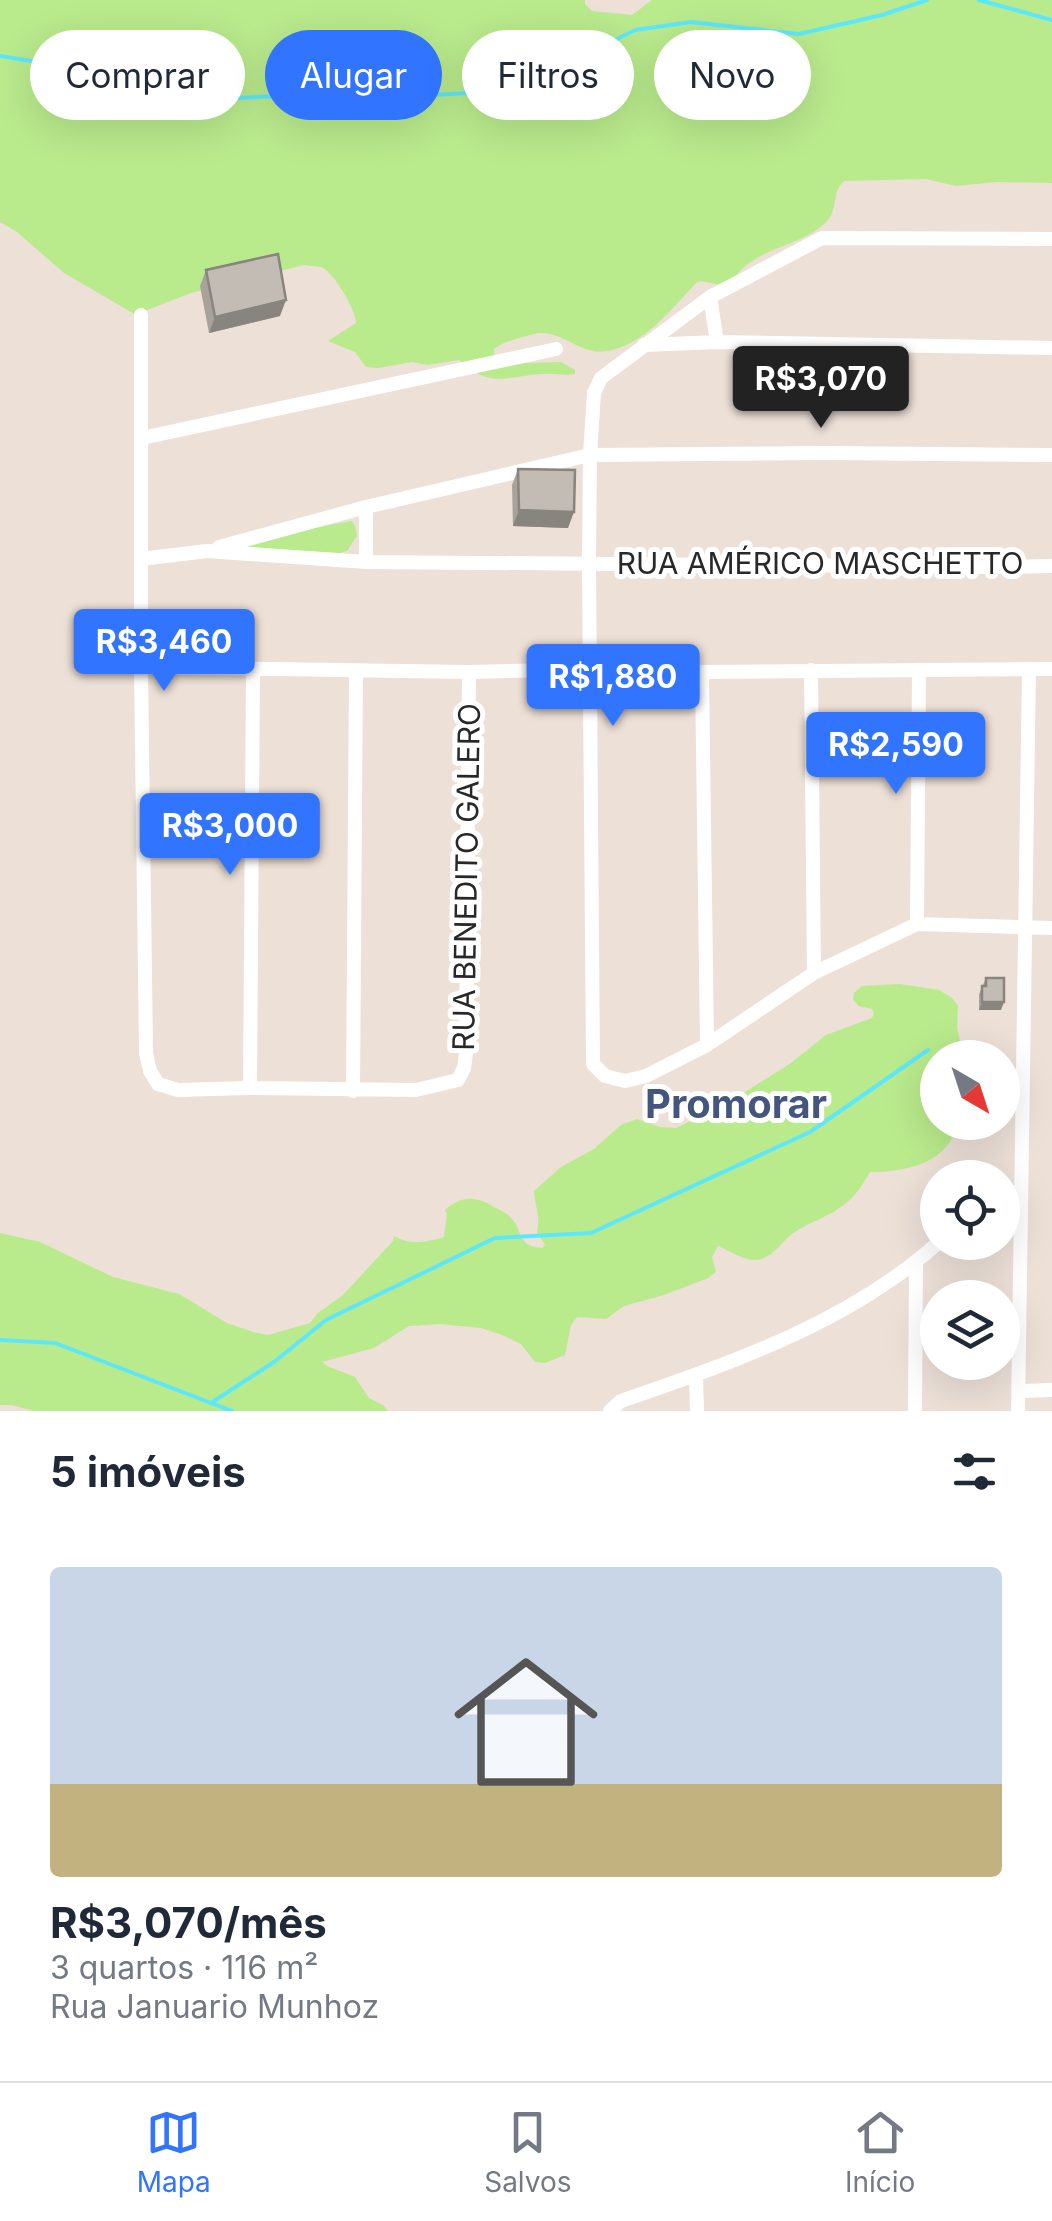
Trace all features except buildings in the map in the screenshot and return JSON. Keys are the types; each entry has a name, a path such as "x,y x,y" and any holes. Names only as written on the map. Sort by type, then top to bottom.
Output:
{"street":[{"path":"1052,238 822,238 710,297 601,378 594,393 590,454 593,1064 604,1076 625,1081 646,1076 707,1045 814,973 917,924 1052,928"},
{"path":"710,297 717,342"},
{"path":"141,315 146,1054 158,1084 178,1090 354,1091 356,672"},
{"path":"644,345 717,342 1052,348"},
{"path":"142,438 556,349"},
{"path":"142,559 207,551 366,506 590,454 1052,455"},
{"path":"366,506 366,562"},
{"name":"RUA AMÉRICO MASCHETTO","path":"207,551 366,562 1052,566"},
{"path":"142,667 356,672 1052,669"},
{"path":"250,1088 253,669"},
{"path":"1020,1190 1029,669"},
{"path":"812,670 814,973"},
{"path":"917,924 919,670"},
{"name":"RUA BENEDITO GALERO","path":"354,1091 416,1090 458,1080 464,1068 469,672"},
{"path":"702,672 707,1045"},
{"path":"610,1411 621,1401 747,1356 822,1322 920,1259"},
{"path":"1018,1411 1019,1260"},
{"path":"915,1411 916,1263"},
{"path":"696,1374 697,1411"},
{"path":"1018,1391 1052,1390"}],"green space":[{"path":"0,0 585,0 592,11 632,15 652,0 1052,0 1052,183 956,186 926,179 844,181 830,217 818,229 758,257 727,286 697,282 659,322 625,346 591,350 548,333 538,333 494,349 500,364 561,362 575,370 575,374 489,378 459,360 366,367 355,352 328,341 356,323 343,292 321,267 304,265 191,293 138,316 64,273 0,222"},
{"path":"352,521 357,536 347,551 340,553 240,550 245,540"},
{"path":"900,984 939,990 958,1006 960,1040 920,1040 920,1140 951,1140 949,1143 931,1159 920,1160 920,1164 870,1172 850,1200 792,1234 766,1257 750,1260 718,1246 712,1257 716,1272 708,1278 624,1306 606,1319 577,1317 571,1325 565,1355 545,1363 535,1362 521,1344 481,1328 409,1326 374,1348 322,1362 355,1377 369,1398 388,1411 34,1411 0,1405 0,1233 40,1242 113,1277 179,1294 227,1323 253,1332 268,1335 310,1323 343,1295 394,1236 413,1242 444,1237 445,1210 464,1199 477,1200 504,1212 515,1222 527,1244 542,1248 545,1245 537,1232 534,1191 561,1167 594,1149 621,1125 637,1119 676,1128 726,1104 791,1063 826,1035 872,1018 872,1009 853,1000 862,986"}],"waterway":[{"path":"0,56 239,98 328,93 397,97 468,93 571,62 635,30 691,22 799,34 927,0"},
{"path":"979,0 1052,20"},
{"path":"211,1403 274,1362 326,1320 495,1238 591,1233 810,1132 920,1056"},
{"path":"0,1340 55,1343 232,1411"}],"district":[{"name":"Promorar","path":"736,1104"}]}
